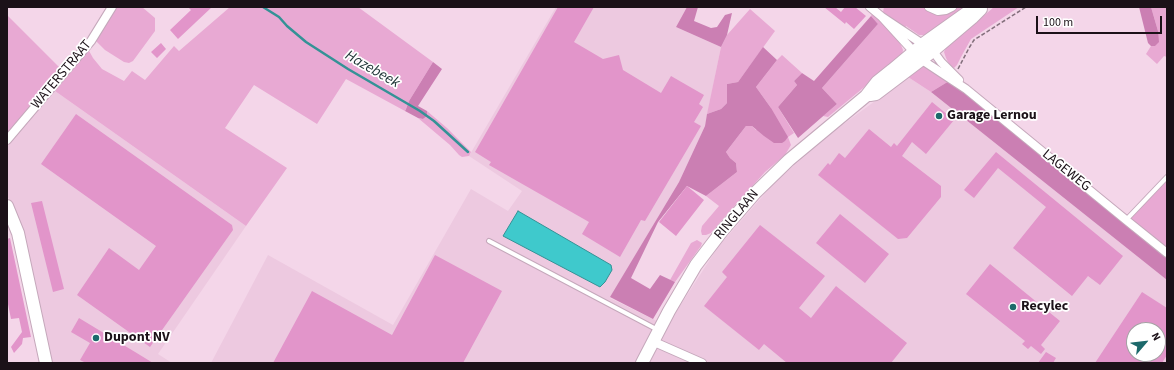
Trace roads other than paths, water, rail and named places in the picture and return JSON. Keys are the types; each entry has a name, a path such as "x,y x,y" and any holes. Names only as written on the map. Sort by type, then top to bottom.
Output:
{"main road":[{"name":"RINGLAAN","path":"918,56 923,44 975,7"},
{"name":"RINGLAAN","path":"642,363 655,336 696,265 751,196 789,160 866,96 877,82 918,56 933,51 983,7"},
{"path":"7,206 18,233 46,363"}],"street":[{"name":"WATERSTRAAT","path":"7,140 91,41 112,7"},
{"path":"929,7 938,11 946,10 952,7"},
{"name":"LAGEWEG","path":"877,11 933,51 966,89"},
{"name":"LAGEWEG","path":"877,11 918,56 966,89 1167,253"},
{"path":"655,336 702,363"}],"lane":[{"path":"1126,220 1167,177"},
{"path":"489,241 655,336"}],"water":[{"path":"518,211 611,265 612,270 605,282 600,287 503,236"}],"waterway":[{"name":"Hazebeek","path":"263,7 279,17 306,42 348,69 420,111 434,121 468,152"}],"place":[{"name":"Garage Lernou","path":"939,116"},
{"name":"Recylec","path":"1013,307"},
{"name":"Dupont NV","path":"96,338"}]}
